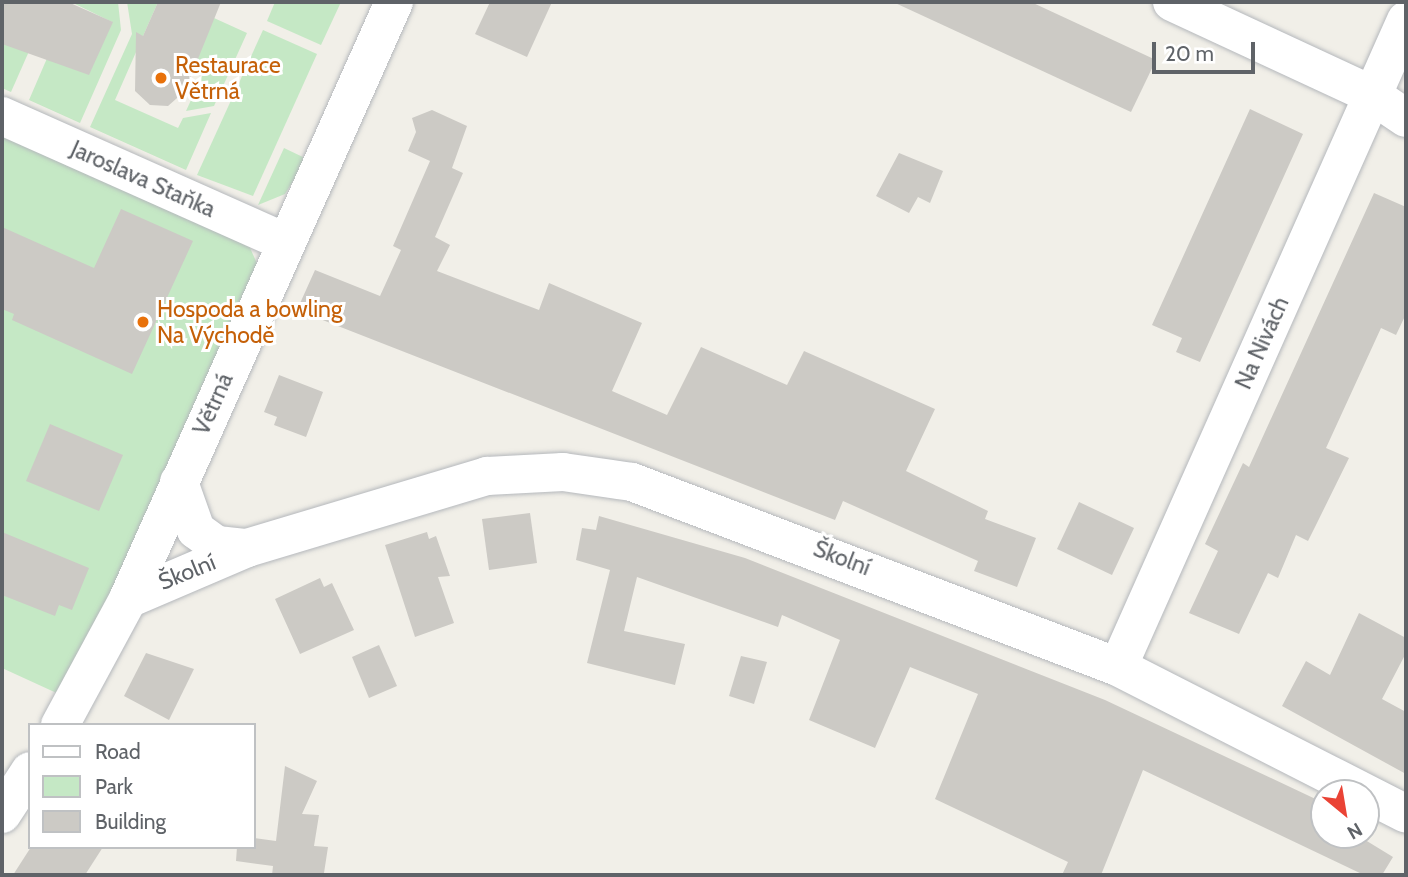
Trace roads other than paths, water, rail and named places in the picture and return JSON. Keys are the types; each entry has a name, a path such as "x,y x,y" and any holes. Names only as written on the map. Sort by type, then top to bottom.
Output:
{"street":[{"name":"Větrná","path":"61,723 128,599 394,2"},
{"path":"1172,2 1372,95 1406,118"},
{"name":"Na Nivách","path":"1118,667 1406,20"},
{"name":"Jaroslava Staňka","path":"2,116 285,242"},
{"name":"Školní","path":"128,599 247,548 487,476 594,476 667,491 1118,667 1406,814"},
{"name":"Školní","path":"179,482 196,530 217,545 247,548"},
{"path":"2,814 28,774"}],"place":[{"name":"Restaurace Větrná","path":"161,78"},
{"name":"Hospoda a bowling Na Východě","path":"143,322"}]}
